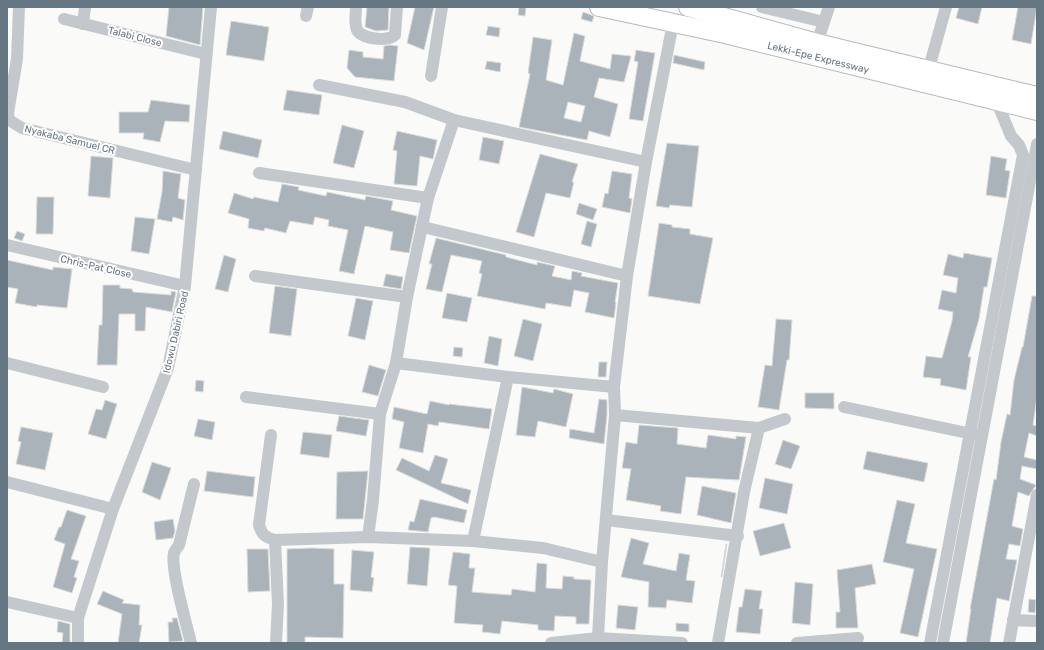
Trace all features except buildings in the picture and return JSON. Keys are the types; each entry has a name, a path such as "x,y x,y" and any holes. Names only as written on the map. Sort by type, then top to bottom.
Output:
{"highway":[{"name":"Lekki-Epe Expressway","path":"599,7 733,36 1037,111"},
{"name":"Lekki-Epe Expressway","path":"688,7 817,43 929,68 1037,96"}],"street":[{"name":"Nyakaba Samuel CR","path":"19,7 17,59 8,113 9,120 22,128 196,170"},
{"path":"83,24 85,7"},
{"name":"Idowu Dabiri Road","path":"78,643 78,618 112,509 168,368 185,286 211,7"},
{"path":"356,7 355,24 364,37 389,39 395,35 397,7"},
{"path":"431,76 442,7"},
{"path":"762,7 780,9 824,22"},
{"path":"817,43 829,7"},
{"path":"929,68 946,7"},
{"name":"Talabi Close","path":"64,19 206,54"},
{"path":"598,638 602,562 615,415 614,387 627,276 646,162 673,23"},
{"path":"319,84 405,102 454,120 646,162"},
{"path":"996,100 1011,136 1019,145 1023,155 1016,223"},
{"path":"368,537 373,500 380,414 396,363 407,297 428,198 454,120"},
{"path":"943,643 976,435 1016,223 1037,144"},
{"path":"259,173 428,198"},
{"path":"423,227 627,276"},
{"name":"Chris-Pat Close","path":"7,245 185,286"},
{"path":"256,276 407,297"},
{"path":"7,363 103,387"},
{"path":"396,363 508,377 614,387"},
{"path":"473,541 508,377"},
{"path":"246,397 380,414"},
{"path":"844,407 976,435"},
{"path":"615,415 759,428 786,418"},
{"path":"718,643 738,536 744,492 759,428"},
{"path":"271,435 259,525 261,533 275,540 368,537 473,541 543,548 602,562"},
{"path":"930,643 976,435"},
{"path":"7,482 112,509"},
{"path":"191,643 180,601 174,552 178,545 194,484"},
{"path":"1009,643 1034,522 1037,495"},
{"path":"606,520 738,536"},
{"path":"275,540 278,604 276,643"},
{"path":"7,602 78,618"},
{"path":"1013,620 1037,621"},
{"path":"552,643 598,638 682,643"},
{"path":"797,643 858,638"}]}
